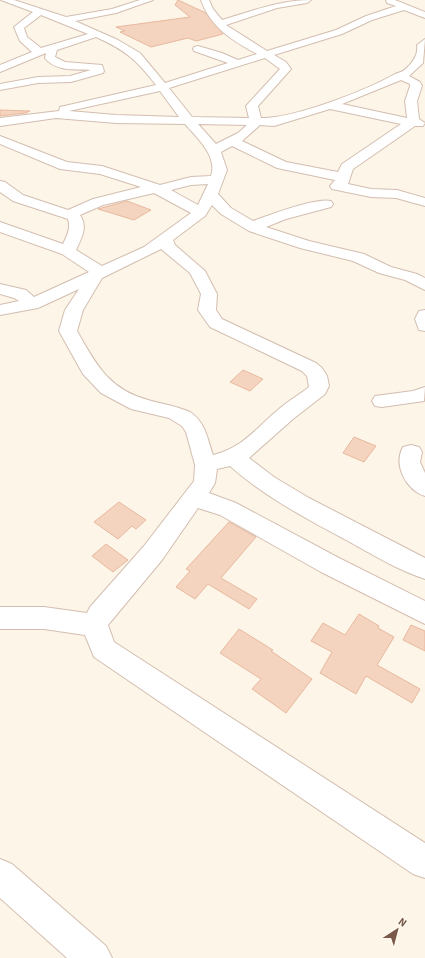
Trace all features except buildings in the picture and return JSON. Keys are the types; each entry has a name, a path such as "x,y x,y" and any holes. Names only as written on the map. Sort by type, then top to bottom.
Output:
{"street":[{"path":"0,310 32,304 150,250 200,213 211,195 220,170 214,150 188,120 145,64 136,56 115,42 38,7 5,0"},
{"path":"64,20 113,11 149,0"},
{"path":"205,0 220,24 230,34 282,64 286,69 252,106 256,123"},
{"path":"220,24 275,6 307,0"},
{"path":"385,0 425,15"},
{"path":"56,114 70,106 122,97 162,87 339,32 369,18 406,8 425,5"},
{"path":"38,7 19,27 19,30 20,36 29,45 40,52"},
{"path":"6,27 19,30"},
{"path":"0,70 53,47 97,34"},
{"path":"0,122 56,114 116,119 256,123 282,120 330,105 381,86 400,76 418,63 423,49 422,44 425,42"},
{"path":"0,87 38,80 71,79 100,71 98,67 56,63 50,58 53,47"},
{"path":"198,49 218,55 238,64"},
{"path":"400,76 414,82 416,86 411,101 419,123"},
{"path":"330,105 387,119 419,123"},
{"path":"214,150 248,131 256,123"},
{"path":"419,123 359,158 348,167 342,177 342,182 338,187 375,194 397,194 425,202"},
{"path":"0,140 64,166 102,170 158,189 188,204 200,213"},
{"path":"232,141 276,163 342,177"},
{"path":"68,214 98,202 191,181 217,180"},
{"path":"0,185 18,198 68,214 76,221 77,229 68,251"},
{"path":"211,195 226,211 252,227 305,245 358,257 385,270 411,277 425,285"},
{"path":"252,227 281,216 326,204"},
{"path":"0,228 68,251 98,274"},
{"path":"164,239 168,247 197,271 209,294 207,310 216,323 297,360 312,369 317,376 319,386 318,390 286,414 246,451 234,457 207,464"},
{"path":"98,274 74,310 68,331 98,381 123,397 138,404 178,414 187,420 196,431 207,464 204,483 153,553 99,614 95,625 103,649 425,862"},
{"path":"0,289 20,294 32,304"},
{"path":"425,315 425,326"},
{"path":"382,402 417,397 425,393"},
{"path":"411,452 408,458 409,466 425,488"},
{"path":"234,457 249,471 280,493 376,546 425,569"},
{"path":"192,499 211,502 228,509 350,576 425,613"},
{"path":"0,618 44,618 95,625"},
{"path":"0,876 94,958"}]}
